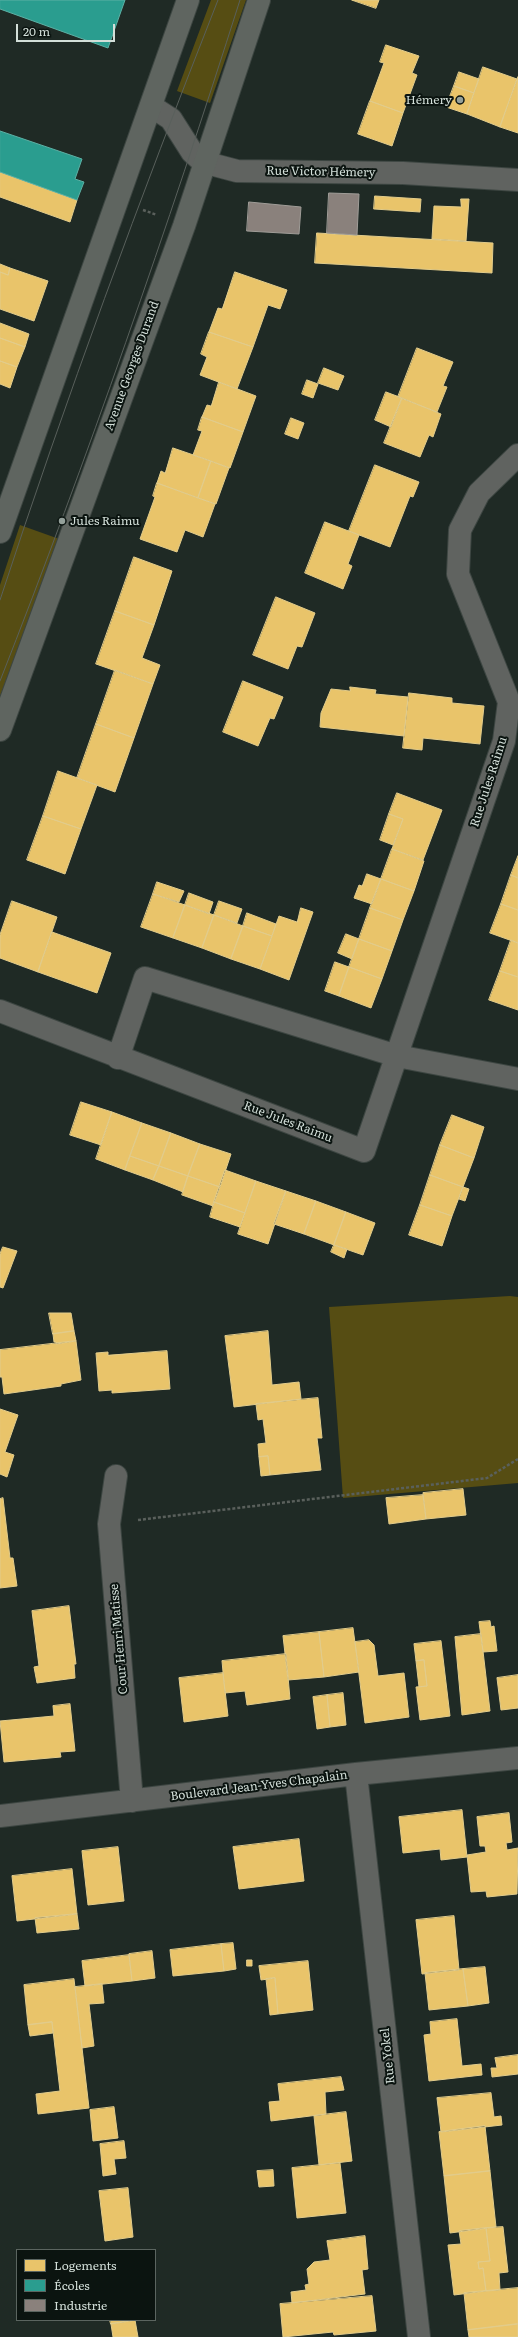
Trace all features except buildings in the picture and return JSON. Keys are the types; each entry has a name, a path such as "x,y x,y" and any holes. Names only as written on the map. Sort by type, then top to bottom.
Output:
{"main road":[{"path":"0,532 188,0"},
{"name":"Avenue Georges Durand","path":"0,730 184,226 258,0"}],"street":[{"name":"Rue Victor Hémery","path":"151,106 171,120 192,152 204,162 237,171 403,173 518,180"},
{"name":"Rue Jules Raimu","path":"0,1011 118,1058 364,1151 504,742 509,702 458,574 460,530 479,493 518,455"},
{"path":"118,1058 145,978 397,1056 518,1079"},
{"name":"Cour Henri Matisse","path":"116,1476 109,1524 132,1802"},
{"name":"Boulevard Jean-Yves Chapalain","path":"0,1816 132,1802 356,1774 518,1758"},
{"name":"Rue Yokel","path":"356,1774 419,2337"}],"path":[{"path":"118,200 184,226"},
{"path":"109,1524 487,1478 518,1459"}],"shaded area":[{"path":"211,0 246,0 210,103 177,91"},
{"path":"20,525 62,540 0,700 0,585"},
{"path":"510,1296 518,1297 518,1483 343,1498 329,1307"}],"tram line":[{"path":"0,600 104,298 218,0"},
{"path":"0,681 33,597 126,343 240,0"}],"place":[{"name":"Hémery","path":"460,100"},
{"name":"Jules Raimu","path":"62,521"}]}
